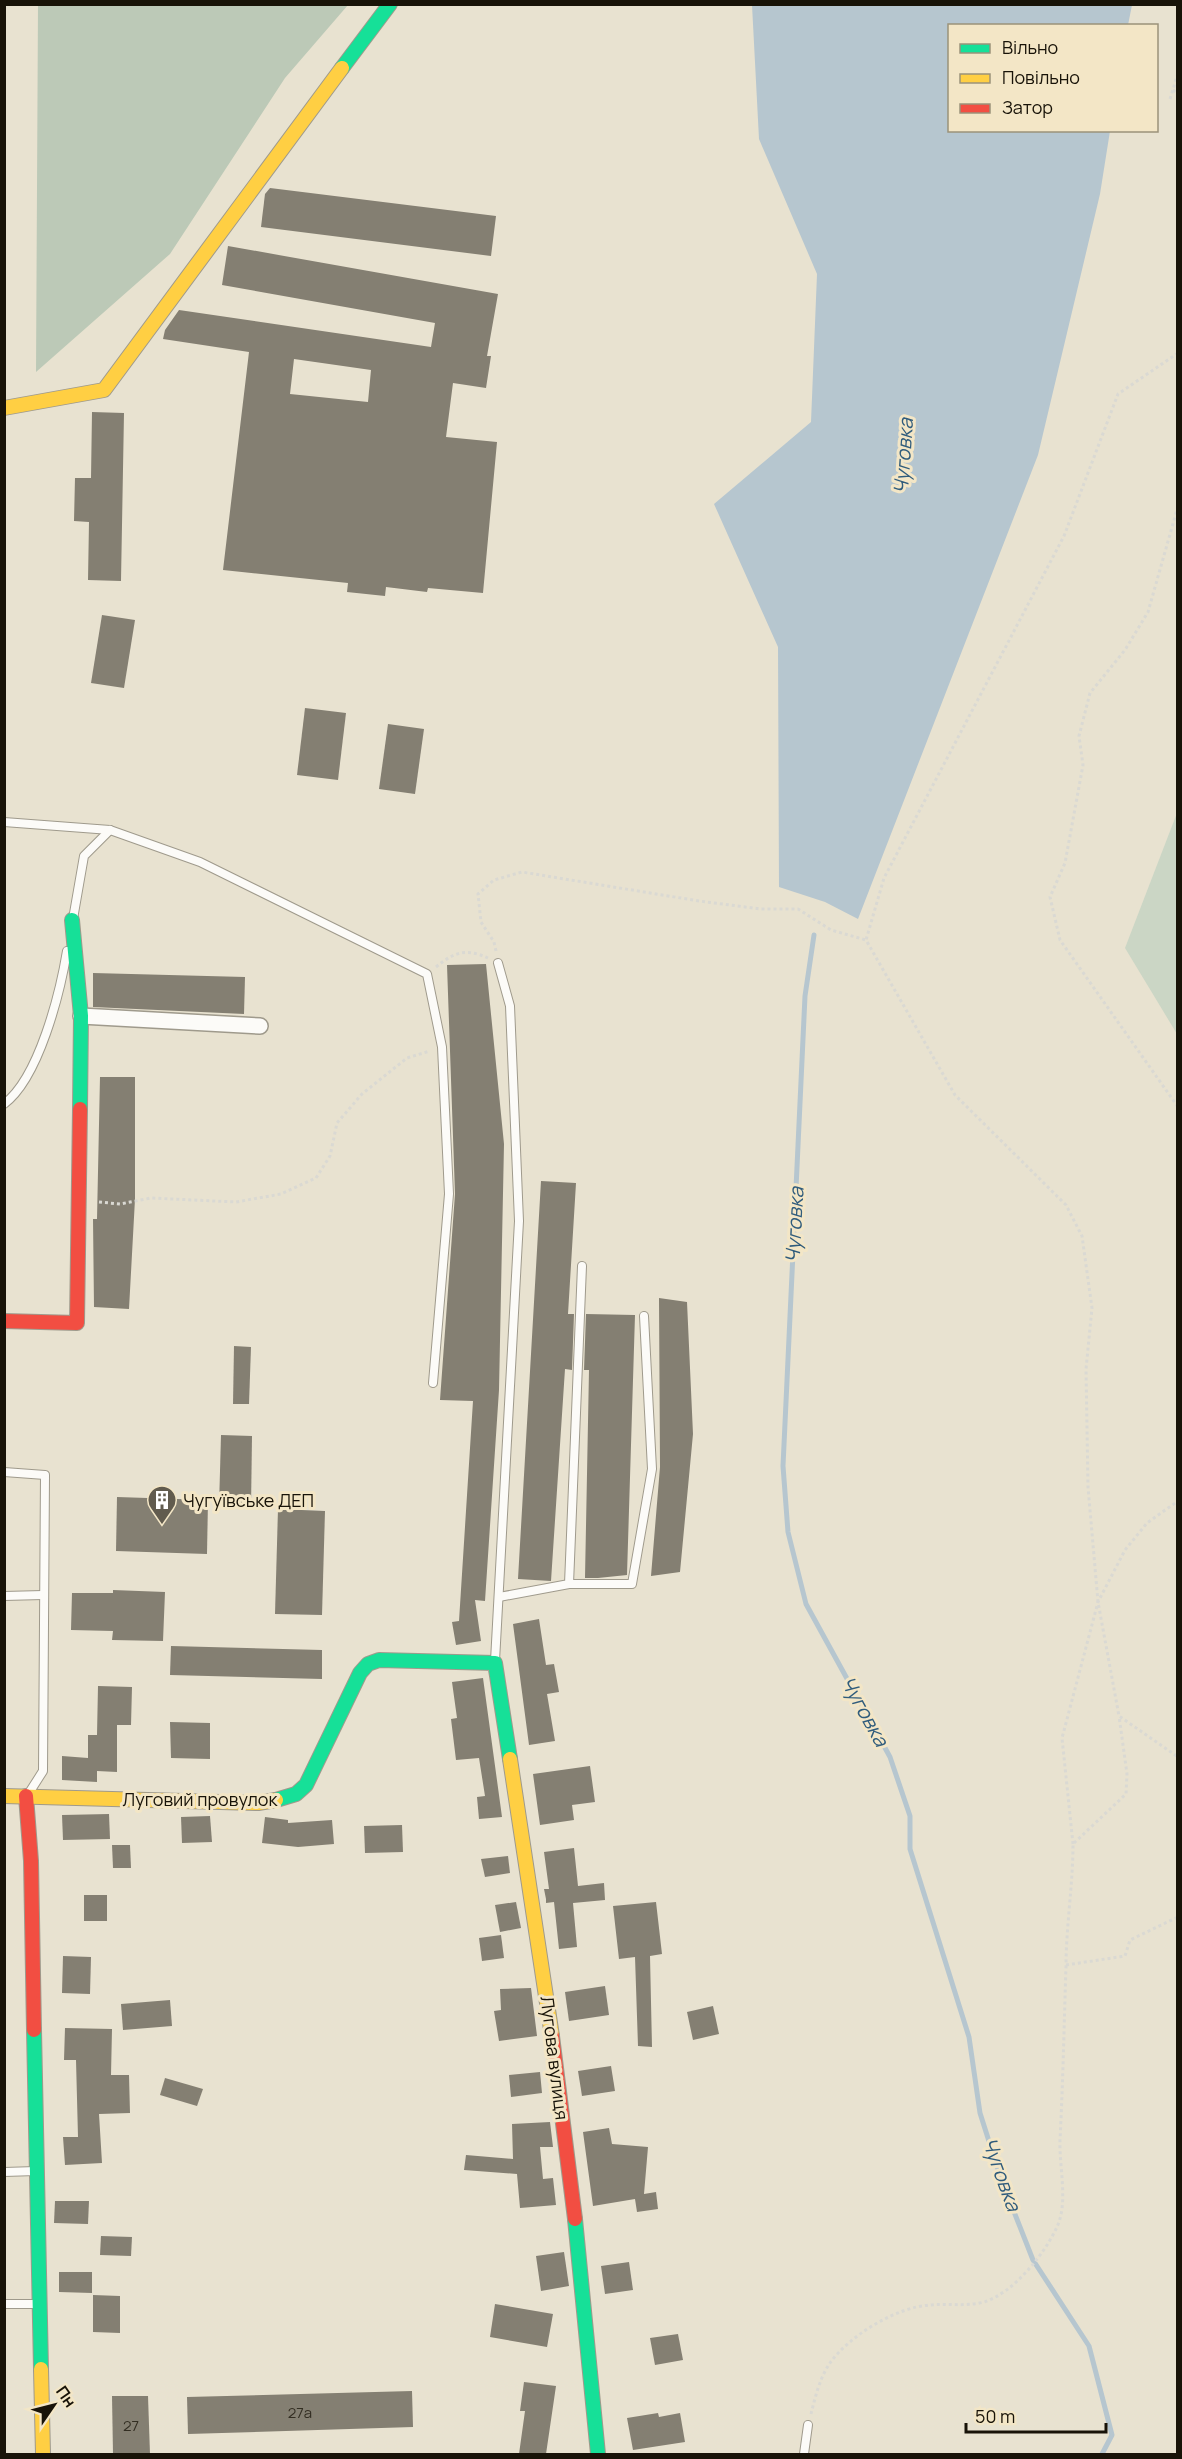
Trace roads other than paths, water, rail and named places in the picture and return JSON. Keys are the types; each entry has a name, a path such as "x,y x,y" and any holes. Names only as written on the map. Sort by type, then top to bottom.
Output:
{"street":[{"path":"4,408 104,390 390,4"},
{"path":"4,1321 77,1323 81,1016 72,920"},
{"path":"81,1016 260,1026"},
{"name":"Луговий провулок","path":"4,1796 258,1803 285,1800 298,1794 306,1785 360,1673 368,1664 379,1660 495,1663"},
{"name":"Лугова вулиця","path":"495,1663 544,1970 581,2266 598,2454"},
{"path":"26,1796 31,1861 44,2454"}],"lane":[{"path":"4,822 110,830 200,862 427,974 442,1047 449,1194 433,1383"},
{"path":"4,1104 39,1056 63,976 84,856 110,830"},
{"path":"495,1663 519,1221 510,1006 498,963"},
{"path":"569,1584 582,1266"},
{"path":"499,1597 569,1584 632,1584 652,1469 644,1316"},
{"path":"4,1472 45,1475 43,1771 26,1796"},
{"path":"4,1596 43,1595"},
{"path":"4,2172 38,2171"},
{"path":"4,2304 40,2304"},
{"path":"804,2454 808,2425"}],"water":[{"path":"752,5 1132,5 1128,24 948,24 948,132 1110,132 1100,194 1038,455 858,919 825,902 779,887 778,647 714,504 811,422 817,274 759,139"}],"waterway":[{"name":"Чуговка","path":"814,935 805,996 783,1466 788,1532 806,1604 890,1757 910,1816 910,1849 969,2037 980,2113 1000,2176 1033,2260 1089,2346 1112,2435 1102,2454"}],"place":[{"name":"Чугуївське ДЕП","path":"162,1526"}]}
